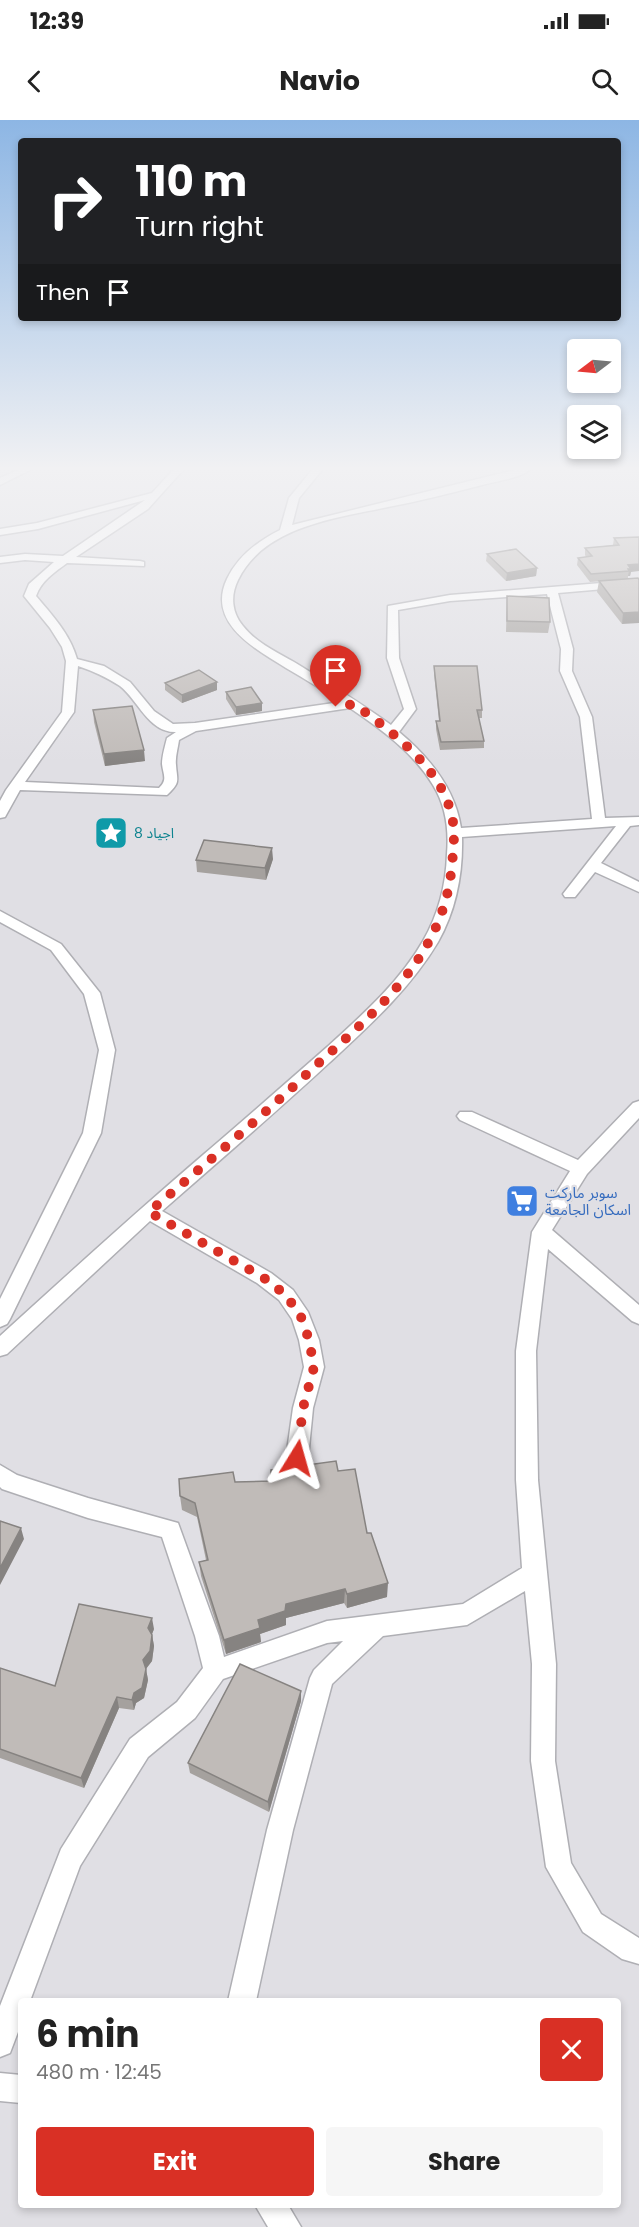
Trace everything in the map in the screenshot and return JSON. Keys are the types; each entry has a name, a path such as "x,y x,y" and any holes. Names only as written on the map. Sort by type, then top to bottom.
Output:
{"street":[{"path":"0,814 16,786 68,712 72,661 68,647 29,593 32,585 53,568"},
{"path":"0,1348 149,1212 262,1117 387,1000 431,939 443,915 450,888 455,833 449,805 434,778 392,732 354,704 253,641 236,625 227,611 225,596 239,568"},
{"path":"392,732 410,710 393,658 392,608 450,598 639,583"},
{"path":"551,589 567,649 566,671 586,717 599,823"},
{"path":"72,661 100,669 126,685 150,714 170,728 195,727 354,704"},
{"path":"16,786 162,792 170,785 172,776 169,765 173,738 195,727"},
{"path":"455,833 633,822"},
{"path":"570,894 633,822"},
{"path":"593,865 639,888"},
{"path":"0,916 56,947 93,993 107,1050 92,1133 0,1318"},
{"path":"639,1107 581,1169 541,1232 526,1351 527,1479 544,1664 543,1761 559,1867 592,1923 632,1949 639,1951"},
{"path":"466,1116 581,1169"},
{"path":"149,1212 264,1278 286,1295 301,1317 309,1340 314,1367 303,1408 297,1458"},
{"path":"541,1232 639,1316"},
{"path":"0,1474 10,1482 88,1508 170,1530 207,1636 216,1671"},
{"path":"0,2043 70,1858 139,1748 186,1710 216,1671 327,1632 467,1614 534,1573"},
{"path":"243,1998 280,1830 321,1678 378,1626"},
{"path":"0,2087 18,2089"},
{"path":"272,2208 286,2227"}],"building":[{"path":"502,568 535,568 507,573"},
{"path":"586,568 631,569 628,569 629,571 591,574"},
{"path":"638,578 639,612 623,613 599,581"},
{"path":"507,596 549,598 550,622 507,621"},
{"path":"434,666 477,666 482,710 477,710 484,741 441,742 436,721 440,721"},
{"path":"199,670 217,682 182,695 165,683"},
{"path":"251,687 262,703 236,707 226,692"},
{"path":"132,706 144,750 104,754 93,710"},
{"path":"204,840 272,848 265,868 196,860"},
{"path":"336,1461 338,1471 355,1469 367,1533 371,1533 388,1583 347,1594 345,1589 286,1604 285,1611 258,1620 260,1628 224,1640 199,1562 208,1560 195,1503 180,1496 179,1479 233,1472 235,1482 270,1481 271,1470"},
{"path":"0,1521 21,1528 0,1568"},
{"path":"79,1604 152,1618 148,1628 152,1635 150,1651 143,1660 146,1669 142,1688 134,1693 132,1700 117,1697 81,1778 0,1749 0,1668 55,1686"},
{"path":"240,1664 301,1691 268,1802 188,1763"}],"place":[{"name":"اجياد 8","path":"111,833"},
{"name":"سوبر ماركت اسكان الجامعة","path":"522,1201"}],"route":[{"path":"297,1458 303,1408 314,1367 309,1340 301,1317 286,1295 264,1278 149,1212 262,1117 387,1000 410,972 443,915 450,888 455,833 449,805 434,778 415,754 392,732 354,704 336,707"}]}
